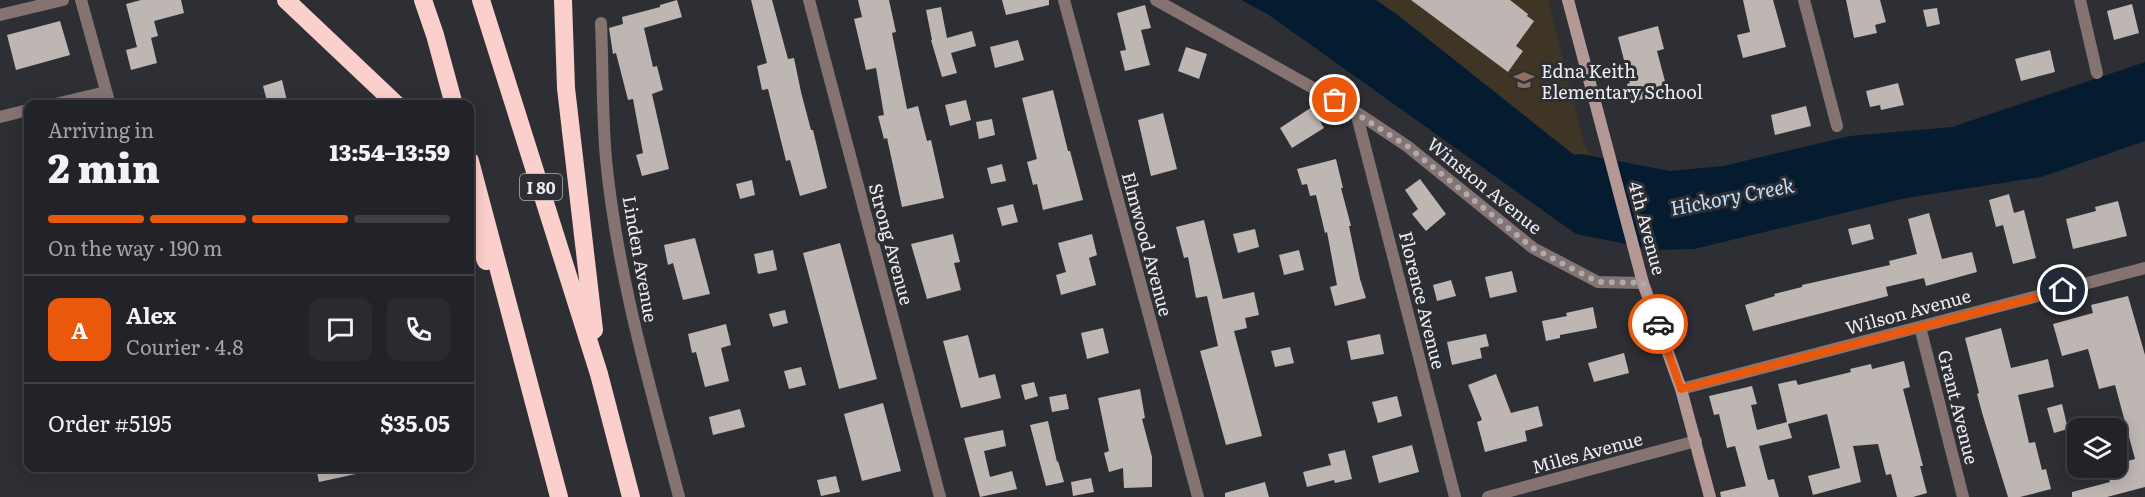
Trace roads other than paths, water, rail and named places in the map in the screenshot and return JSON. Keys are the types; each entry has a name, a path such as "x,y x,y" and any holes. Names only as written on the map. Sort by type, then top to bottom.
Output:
{"highway":[{"path":"286,0 392,100"},
{"path":"423,0 453,100"},
{"name":"I 80","path":"481,0 599,374 631,497"},
{"path":"563,0 566,88 599,374"},
{"path":"474,176 559,497"},
{"path":"474,229 516,335"}],"street":[{"path":"0,15 63,0"},
{"path":"81,0 108,100"},
{"name":"Strong Avenue","path":"809,0 940,497"},
{"name":"Elmwood Avenue","path":"1064,0 1198,497"},
{"name":"Winston Avenue","path":"1156,0 1356,112 1407,146 1533,248 1598,282 1643,283"},
{"name":"4th Avenue","path":"1568,0 1643,283 1681,389 1710,497"},
{"path":"1804,0 1837,126"},
{"path":"2080,0 2097,73"},
{"name":"Linden Avenue","path":"601,23 606,159 620,255 636,334 679,497"},
{"path":"72,100 106,92"},
{"path":"0,117 24,111"},
{"name":"Florence Avenue","path":"1356,112 1455,497"},
{"name":"Wilson Avenue","path":"1681,389 2145,268"},
{"name":"Grant Avenue","path":"1920,327 1963,497"},
{"name":"Miles Avenue","path":"1488,497 1696,441"}],"water":[{"name":"Hickory Creek","path":"1241,0 1376,0 1574,155 1581,154 1670,171 1723,166 1850,136 1952,127 2145,62 2145,141 2041,177 1906,198 1694,249 1656,250 1576,234 1269,15"}],"place":[{"name":"Edna Keith Elementary School","path":"1524,80"}]}
